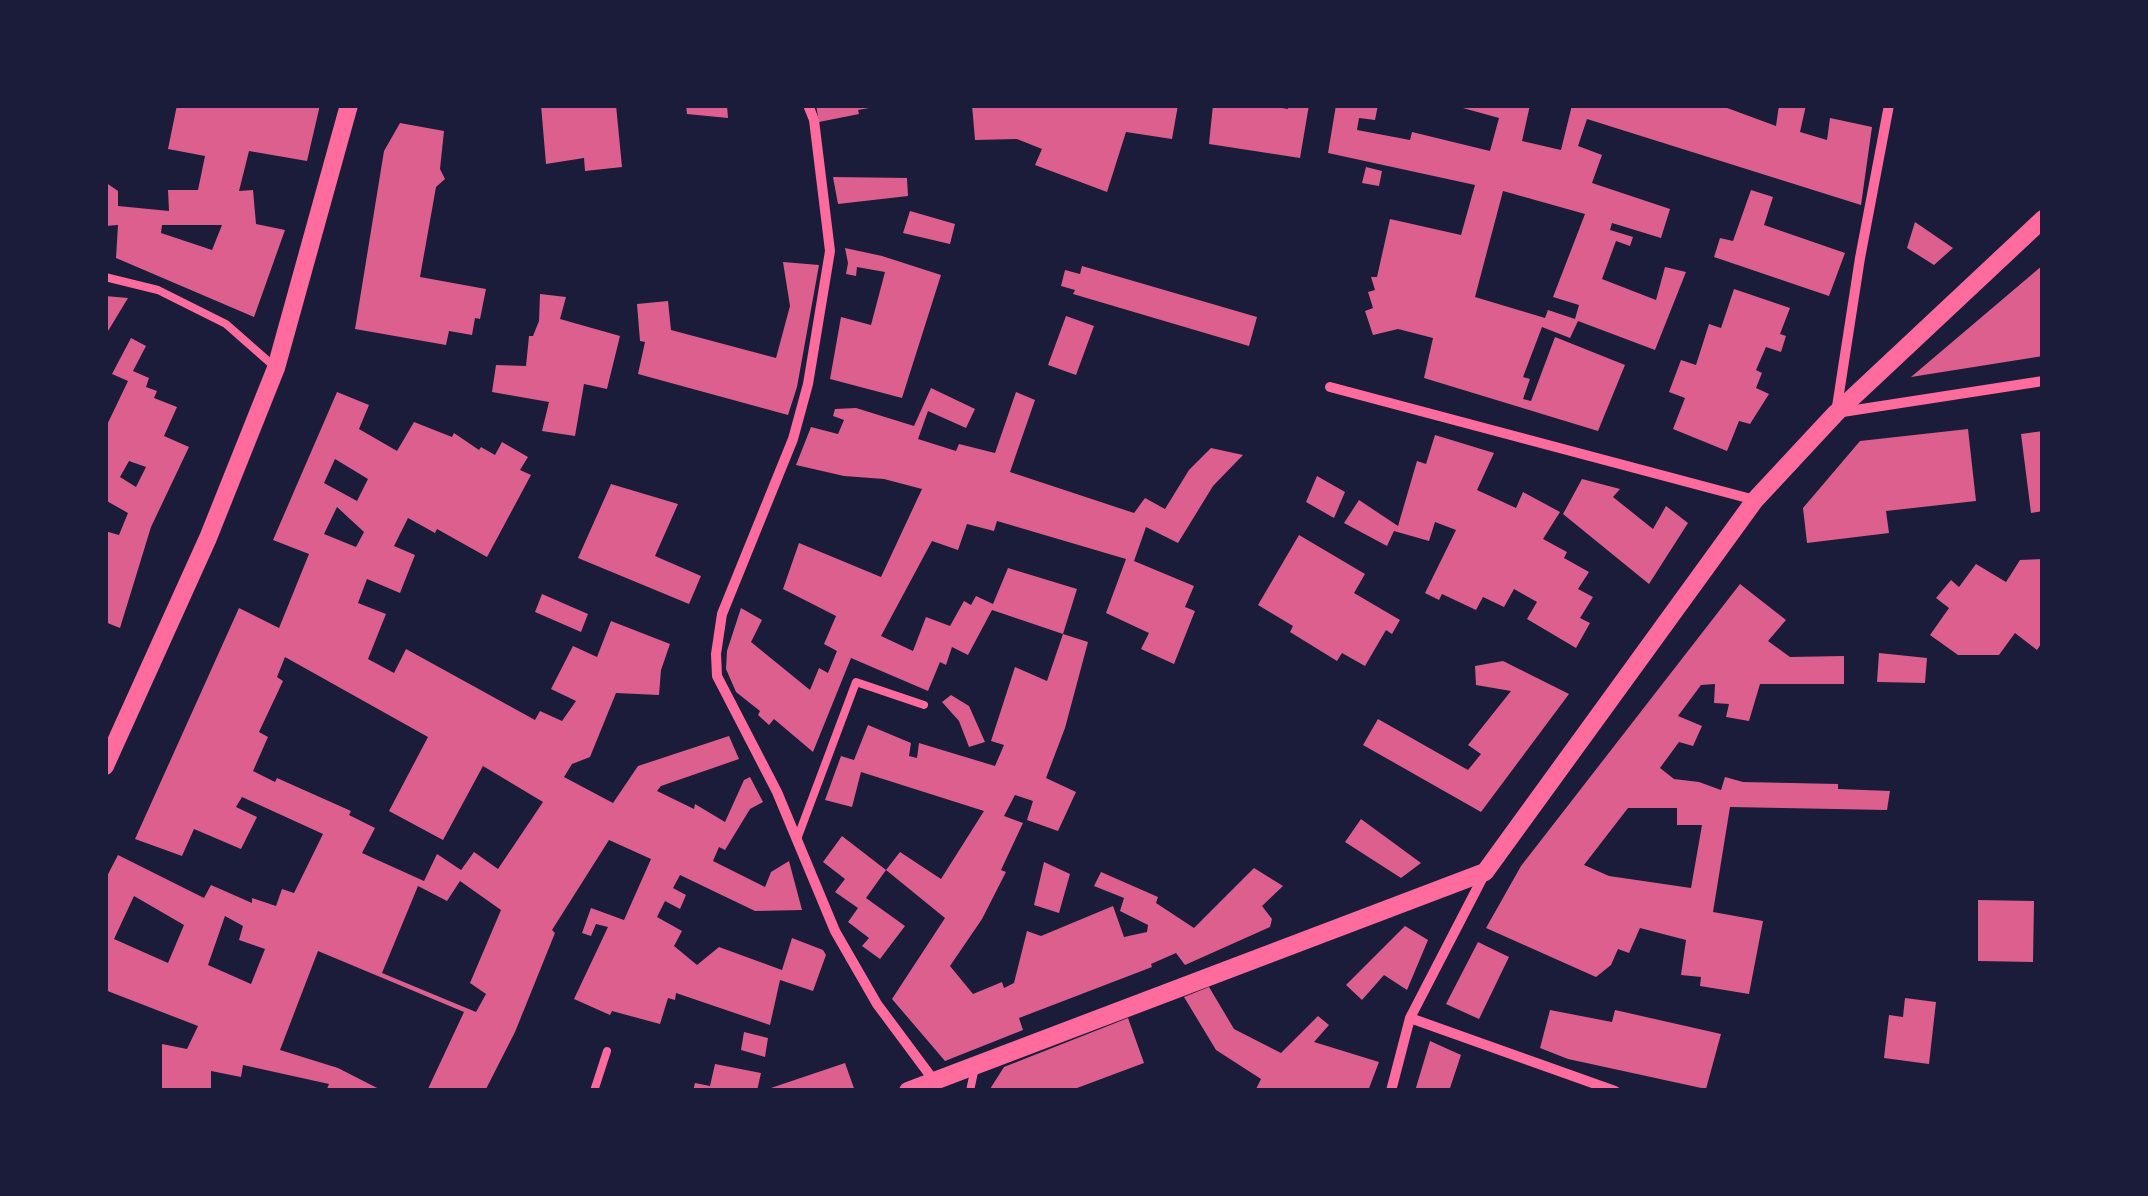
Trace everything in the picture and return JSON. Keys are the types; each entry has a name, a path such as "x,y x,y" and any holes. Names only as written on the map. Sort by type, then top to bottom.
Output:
{"street":[{"path":"105,766 211,530 276,368 349,105"},
{"path":"808,105 814,120 830,251 812,365 793,439 722,614 717,676 777,792 834,931 877,1004 935,1083"},
{"path":"1836,413 1860,258 1890,105"},
{"path":"1391,1091 1410,1018 1486,872 1755,500 1836,413 2043,219"},
{"path":"1836,413 2043,380"},
{"path":"1330,386 1755,500"},
{"path":"908,1091 1486,872"},
{"path":"1410,1018 1616,1091"}],"lane":[{"path":"105,277 158,290 226,324 276,368"},
{"path":"796,838 856,682 924,705"},
{"path":"594,1091 607,1051"},
{"path":"970,1091 975,1067"}],"building":[{"path":"177,105 320,105 307,161 249,151 239,191 253,190 256,224 285,230 254,317 116,258 118,225 105,226 105,182 118,191 118,206 169,211 168,190 198,190 205,156 168,149","holes":["162,225 222,225 212,250 161,233"]},
{"path":"541,105 616,105 622,167 585,171 584,158 546,164"},
{"path":"686,105 727,105 728,118 687,114"},
{"path":"816,105 874,105 875,107 819,122"},
{"path":"972,105 1178,105 1172,139 1126,132 1107,192 1035,165 1042,149 1017,139 975,140"},
{"path":"1213,105 1288,109 1288,105 1309,105 1300,158 1209,144"},
{"path":"1336,105 1378,105 1375,120 1359,118 1357,130 1410,140 1412,132 1490,151 1499,118 1452,105 1530,105 1522,141 1561,150 1572,105 1719,105 1776,126 1779,105 1806,105 1800,132 1827,140 1830,118 1872,127 1861,205 1587,119 1578,146 1602,155 1592,183 1670,209 1661,238 1612,223 1610,230 1633,237 1630,246 1616,241 1602,279 1656,300 1665,267 1686,272 1655,350 1578,321 1570,338 1542,327 1523,377 1530,379 1523,399 1531,401 1555,337 1625,365 1598,431 1424,378 1433,338 1398,329 1373,335 1365,311 1373,308 1368,292 1375,290 1371,277 1377,277 1390,219 1461,235 1475,185 1328,153","holes":["1503,191 1585,214 1553,297 1579,305 1575,319 1548,310 1545,318 1475,297"]},
{"path":"400,123 444,131 440,169 445,179 436,187 420,277 486,289 472,335 449,331 446,345 355,329 384,151"},
{"path":"1366,167 1382,171 1379,186 1362,183"},
{"path":"833,177 907,178 908,196 838,204"},
{"path":"1751,190 1773,197 1764,225 1845,253 1829,296 1714,257 1720,238 1733,241"},
{"path":"910,211 955,224 950,244 903,233"},
{"path":"1915,222 1953,248 1934,265 1907,248"},
{"path":"845,248 941,275 902,398 830,379 841,317 871,325 885,272 857,267 856,276 846,274"},
{"path":"783,262 819,265 797,387 788,415 638,374 645,342 640,341 637,304 668,301 671,330 776,358 790,306"},
{"path":"2043,265 2043,356 1911,377"},
{"path":"1082,266 1257,317 1249,346 1073,294 1075,290 1061,286 1065,270 1080,274"},
{"path":"1734,289 1790,308 1780,334 1786,336 1781,352 1766,347 1756,370 1762,373 1756,388 1769,394 1750,424 1739,421 1727,451 1673,429 1685,398 1669,392 1681,360 1696,365 1709,324 1721,328"},
{"path":"540,294 566,297 560,319 620,336 607,389 584,384 575,436 542,431 549,402 492,392 496,365 526,366 529,336 533,336 539,321"},
{"path":"105,296 128,298 105,336"},
{"path":"1066,316 1094,326 1076,375 1048,365"},
{"path":"131,338 146,346 133,371 149,378 146,387 157,391 154,398 177,407 164,436 189,447 151,527 120,628 105,622 105,531 119,535 128,513 105,500 105,429 128,381 112,374","holes":["129,461 146,467 136,487 120,477"]},
{"path":"931,388 975,409 966,428 928,411 918,439 956,451 959,444 995,453 1016,392 1035,400 1010,472 1134,513 1145,498 1165,509 1189,470 1211,448 1243,455 1213,486 1178,543 1146,527 1134,561 1194,586 1185,607 1195,611 1174,664 1141,649 1149,633 1106,613 1126,559 997,521 994,531 967,524 958,550 932,541 881,636 913,651 926,617 950,626 964,601 971,605 976,596 993,604 1008,568 1077,589 1063,634 992,610 968,655 952,647 946,665 940,662 928,691 851,658 813,752 774,719 769,725 758,715 760,711 736,692 726,669 727,651 741,608 762,620 751,642 810,690 819,668 828,673 837,651 824,644 836,616 783,589 799,543 881,577 922,489 796,465 811,427 838,434 844,420 833,416 835,409 856,408 914,426"},
{"path":"337,392 369,405 359,429 397,451 414,422 452,437 454,433 479,450 481,447 495,455 502,442 528,457 520,470 531,475 487,557 408,518 394,546 415,555 400,593 367,579 358,603 386,614 368,659 394,673 406,649 535,720 540,711 562,721 576,701 551,689 573,646 597,657 611,621 670,644 661,670 659,695 616,693 590,757 572,764 564,777 613,803 638,766 729,736 739,759 661,786 657,791 694,809 695,804 725,822 744,780 750,777 763,802 750,809 725,850 719,847 713,861 765,887 771,872 789,861 802,910 755,911 680,875 673,888 686,895 680,909 665,901 657,917 682,931 674,946 697,965 719,947 782,970 792,938 823,950 826,955 813,991 780,980 770,1025 676,993 675,1000 668,998 660,1024 612,1011 610,1015 574,999 608,927 596,924 591,936 582,933 591,908 624,920 651,859 609,840 552,930 555,933 515,1032 485,1091 427,1091 464,1012 318,951 280,1050 338,1068 383,1091 326,1091 329,1084 243,1065 241,1077 211,1071 211,1091 162,1091 162,1044 187,1049 198,1026 105,990 105,880 118,855 204,898 211,885 252,903 252,898 276,906 282,889 294,893 323,834 242,797 236,807 257,817 241,849 194,829 182,856 135,839 239,608 279,628 309,554 273,540","holes":["335,459 368,479 357,501 324,483","337,507 364,532 356,547 324,534","285,657 428,737 389,811 443,840 483,766 543,802 498,869 474,852 461,870 437,854 424,881 362,853 375,828 349,815 351,811 253,771 268,737 259,732 283,681 277,677","460,881 501,910 470,983 486,994 476,1012 382,973 418,886 447,901","134,896 184,925 168,963 114,939","225,916 243,926 239,940 265,949 251,984 208,965"]},
{"path":"1968,429 1976,501 1886,511 1889,533 1807,543 1803,508 1860,441"},
{"path":"2043,431 2043,511 2031,513 2021,434"},
{"path":"1435,435 1494,453 1477,490 1516,508 1523,492 1560,512 1543,539 1567,552 1564,558 1589,572 1578,589 1593,597 1580,618 1590,623 1576,648 1527,619 1537,602 1514,589 1504,607 1483,597 1476,610 1442,594 1439,600 1425,593 1456,530 1435,522 1429,541 1394,531 1387,546 1344,523 1359,500 1398,526 1417,461 1426,464"},
{"path":"1317,476 1345,492 1334,518 1306,502"},
{"path":"1582,479 1620,489 1613,497 1653,529 1666,506 1688,523 1649,584 1563,514"},
{"path":"611,484 678,504 655,556 701,576 689,604 578,558"},
{"path":"1299,535 1365,574 1354,593 1400,620 1392,634 1386,630 1365,666 1342,653 1337,661 1290,632 1293,626 1258,605"},
{"path":"2043,559 2043,641 2037,650 2015,633 1999,655 1958,655 1930,635 1949,608 1936,598 1951,580 1959,587 1976,564 2006,582 2020,560"},
{"path":"1740,584 1786,620 1768,641 1790,657 1844,656 1844,684 1760,684 1749,721 1726,717 1729,704 1714,703 1715,684 1701,685 1678,716 1702,726 1693,746 1679,742 1660,768 1674,779 1721,790 1725,777 1743,782 1838,784 1838,789 1890,791 1887,810 1730,807 1713,912 1763,921 1749,994 1700,986 1701,977 1681,975 1686,940 1640,928 1629,953 1618,949 1611,965 1596,977 1486,928 1521,866","holes":["1628,808 1677,808 1677,825 1702,825 1691,888 1609,876 1584,865"]},
{"path":"542,594 588,614 581,632 535,612"},
{"path":"1063,634 1088,642 1065,728 1046,778 1076,792 1058,831 1027,820 1033,801 1015,795 1004,816 1023,823 1001,870 1006,872 982,919 950,966 973,994 1002,982 1004,988 1014,983 1027,931 1041,936 1113,906 1124,937 1147,932 1148,925 1120,911 1124,898 1094,886 1101,872 1158,897 1156,903 1194,928 1254,868 1283,886 1262,906 1272,919 1270,927 1185,965 1176,953 1151,964 1152,967 1019,1018 1023,1030 945,1061 892,999 945,918 886,870 900,852 941,879 984,811 861,772 852,807 825,800 841,756 854,760 868,725 911,743 909,756 917,758 919,743 995,766 1004,745 991,741 1015,667 1047,681"},
{"path":"1879,653 1927,658 1925,683 1877,682"},
{"path":"1503,661 1569,694 1481,812 1363,745 1378,719 1468,770 1481,754 1468,745 1511,691 1476,685 1475,666"},
{"path":"951,695 969,706 985,742 969,747 959,721 942,702"},
{"path":"1361,819 1421,863 1401,878 1345,842"},
{"path":"842,836 886,870 866,898 905,926 880,959 862,946 869,938 848,922 858,908 835,892 845,879 823,862"},
{"path":"1044,862 1070,874 1059,913 1034,905"},
{"path":"1978,900 2034,901 2033,962 1978,961"},
{"path":"1405,926 1428,940 1407,990 1384,975 1362,1000 1346,985"},
{"path":"1478,942 1509,957 1479,1019 1446,1004"},
{"path":"1209,987 1234,1029 1281,1053 1318,1016 1329,1025 1314,1042 1379,1062 1368,1091 1255,1091 1261,1079 1216,1050 1184,997"},
{"path":"1905,998 1936,1002 1929,1064 1884,1058 1889,1015 1903,1017"},
{"path":"1550,1010 1612,1022 1615,1010 1721,1034 1706,1089 1568,1059 1540,1048"},
{"path":"1128,1018 1144,1063 1069,1091 990,1089 1004,1067"},
{"path":"744,1032 768,1038 765,1057 741,1050"},
{"path":"1430,1041 1461,1055 1449,1091 1415,1091"},
{"path":"845,1063 855,1091 765,1091 765,1090"},
{"path":"715,1064 761,1073 757,1091 693,1091 695,1083 710,1086"}]}
